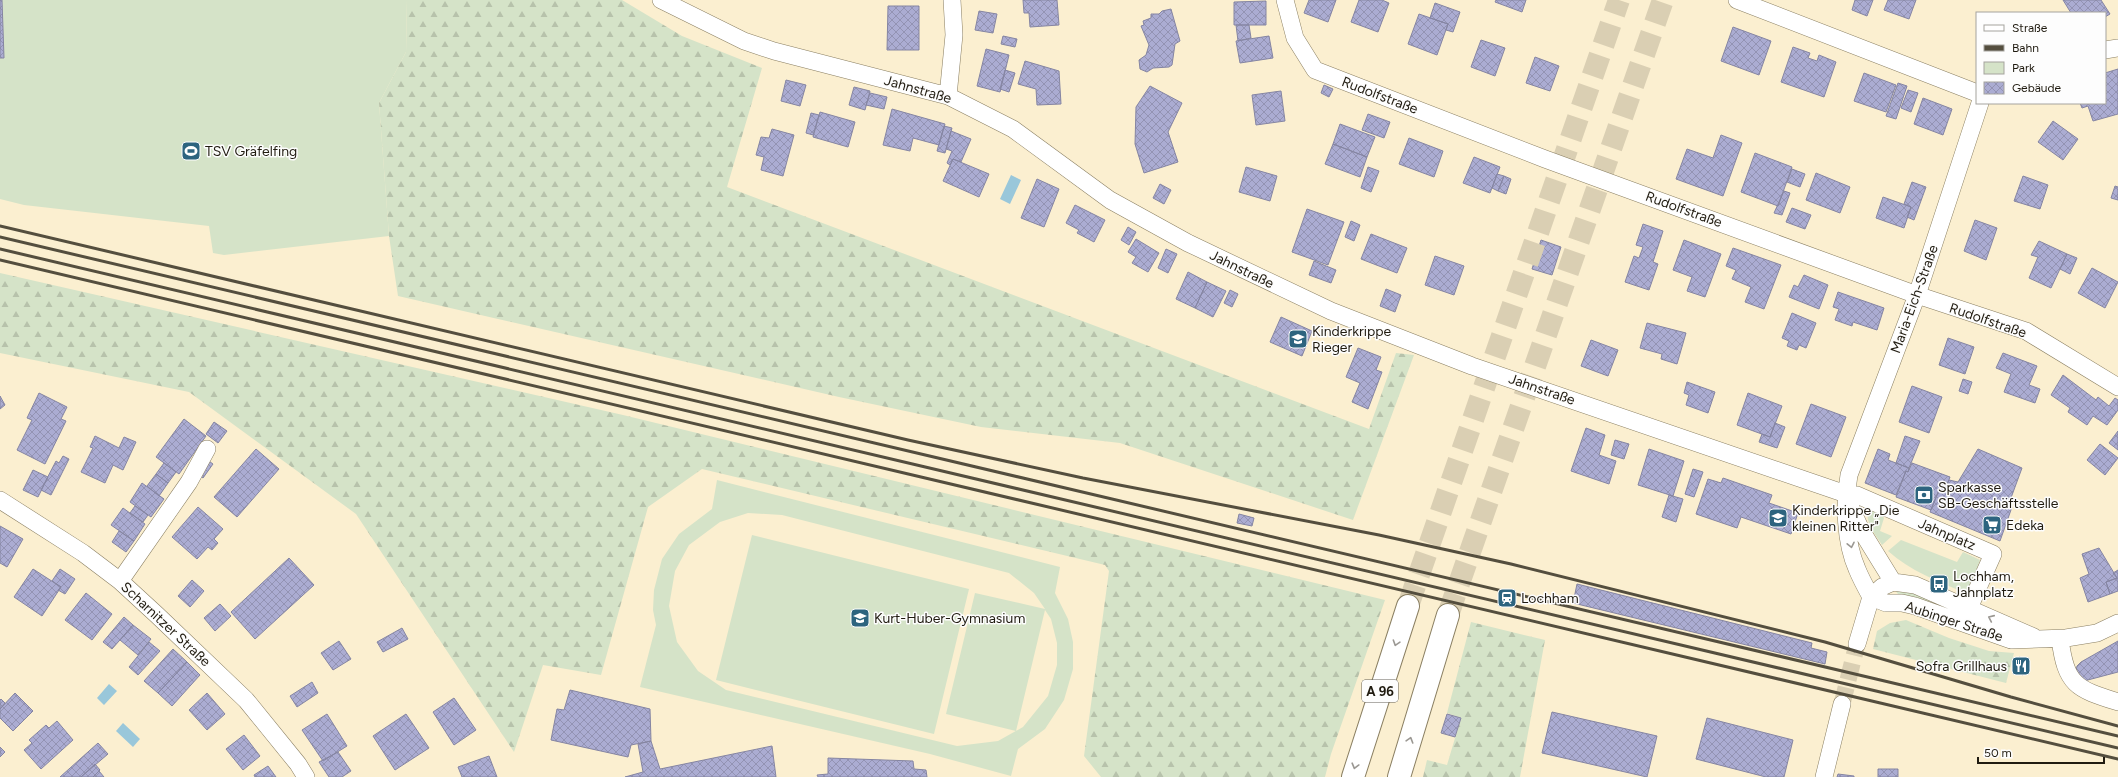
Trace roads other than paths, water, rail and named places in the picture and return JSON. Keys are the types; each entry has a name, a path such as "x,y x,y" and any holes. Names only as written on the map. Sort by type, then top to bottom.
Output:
{"highway":[{"name":"A 96","path":"1352,777 1408,606"},
{"path":"1399,777 1448,614"}],"street":[{"name":"Jahnstraße","path":"661,0 744,41 948,96 1013,129 1110,200 1188,243 1331,311 1472,366 1846,494"},
{"path":"948,96 954,35 952,0"},
{"name":"Rudolfstraße","path":"1285,0 1295,38 1315,70 1545,159 1917,295 2026,331 2118,387"},
{"path":"1737,0 1976,93"},
{"path":"2106,50 2118,48"},
{"name":"Maria-Eich-Straße","path":"1878,600 1856,568 1846,524 1846,494 1849,475 1917,295 1980,104"},
{"path":"120,581 188,482 207,449"},
{"path":"1846,494 1861,530 1893,582 1878,600 1876,610 1859,637"},
{"name":"Jahnplatz","path":"1846,494 1857,495 1993,554 1970,608"},
{"name":"Scharnitzer Straße","path":"0,500 83,553 120,581 246,700 298,764 306,777"},
{"name":"Aubinger Straße","path":"1893,582 1915,585 1970,608 2039,640"},
{"name":"Aubinger Straße","path":"1878,600 1915,606 2011,640 2060,639 2097,632 2118,623"},
{"path":"2060,639 2062,655 2070,679 2088,692 2118,702"},
{"path":"1824,777 1842,704"}],"water":[{"path":"1011,175 1021,180 1010,204 1000,199"},
{"path":"109,684 117,691 104,705 97,698"},
{"path":"123,723 140,739 133,747 116,731"}],"tunnel":[{"path":"1408,606 1619,0"},
{"path":"1448,615 1663,0"},
{"path":"1842,704 1857,644"}],"railway":[{"path":"0,226 908,440 1083,478 1379,535 1511,564 1825,642 2011,697 2118,726"},
{"path":"0,237 2118,736"},
{"path":"0,249 2118,748"},
{"path":"0,260 2118,759"}],"place":[{"name":"TSV Gräfelfing","path":"191,151"},
{"name":"Kinderkrippe Rieger","path":"1298,339"},
{"name":"Sparkasse SB-Geschäftsstelle","path":"1924,495"},
{"name":"Kinderkrippe „Die kleinen Ritter\"","path":"1778,518"},
{"name":"Edeka","path":"1992,525"},
{"name":"Lochham, Jahnplatz","path":"1939,584"},
{"name":"Lochham","path":"1507,598"},
{"name":"Kurt-Huber-Gymnasium","path":"860,618"},
{"name":"Sofra Grillhaus","path":"2021,666"}]}
